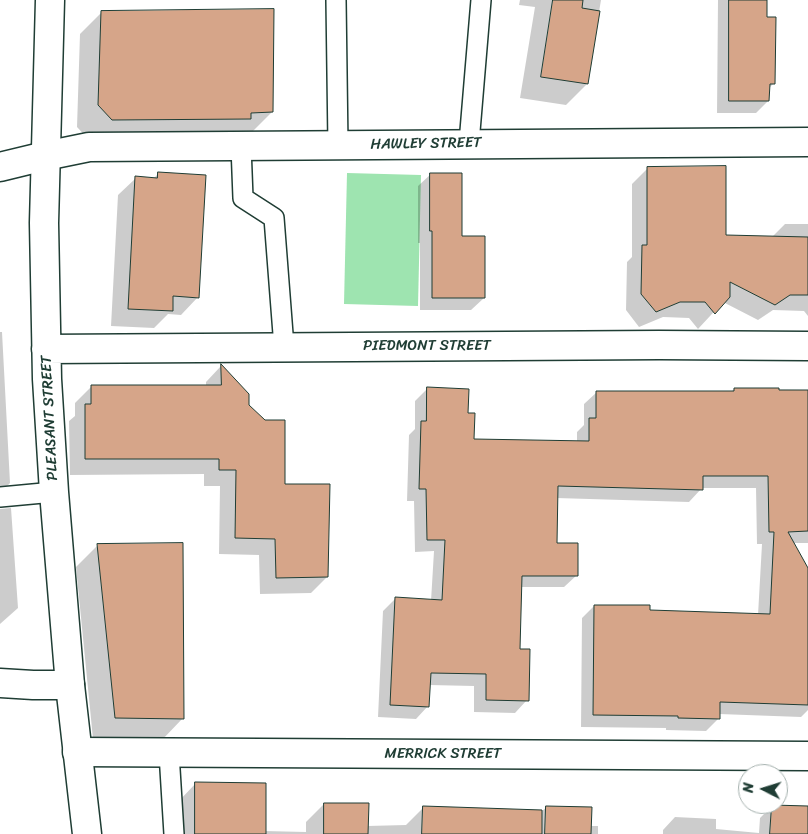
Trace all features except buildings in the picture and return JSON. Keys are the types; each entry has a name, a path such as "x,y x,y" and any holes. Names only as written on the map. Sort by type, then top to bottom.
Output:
{"street":[{"name":"PLEASANT STREET","path":"50,0 44,241 46,349 54,492 70,685 87,834"},
{"name":"HAWLEY STREET","path":"0,167 89,147 808,142"},
{"name":"PIEDMONT STREET","path":"46,349 659,345 808,346"},
{"path":"0,683 70,685"},
{"name":"MERRICK STREET","path":"77,752 808,756"}],"lane":[{"path":"336,0 338,145"},
{"path":"469,143 481,0"},
{"path":"241,146 243,198 274,218 284,347"},
{"path":"0,497 54,492"},
{"path":"169,753 174,834"}],"green space":[{"path":"347,173 421,175 418,306 344,304"}]}
